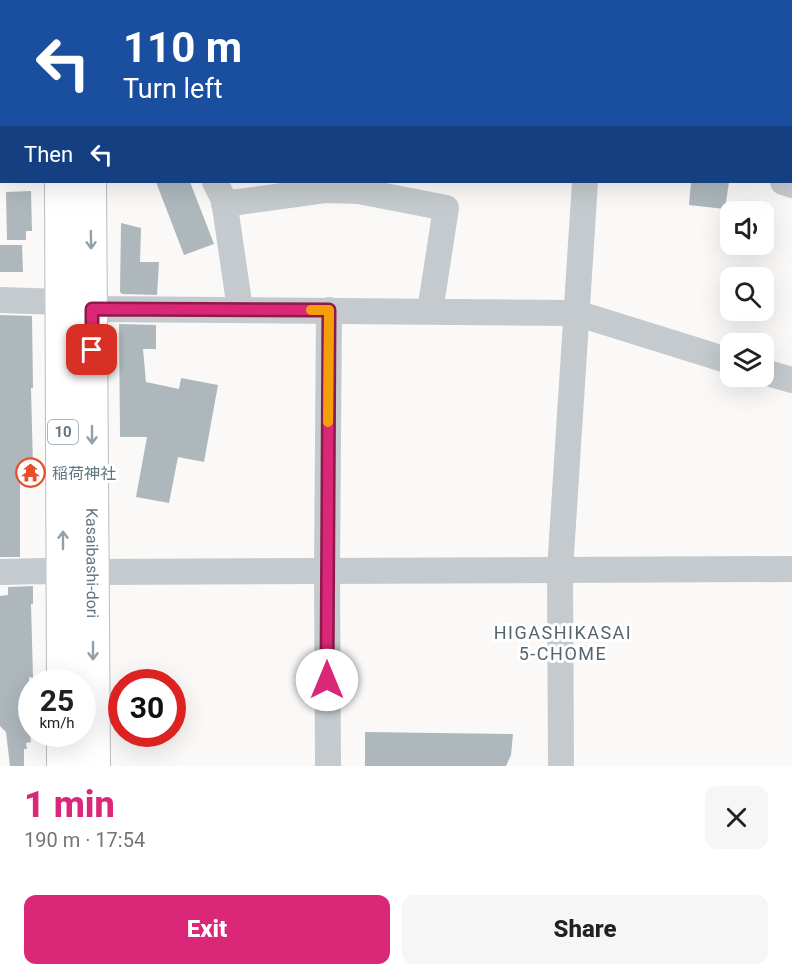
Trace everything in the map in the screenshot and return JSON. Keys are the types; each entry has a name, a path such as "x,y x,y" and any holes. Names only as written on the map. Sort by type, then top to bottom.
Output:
{"main road":[{"name":"Kasaibashi-dori","path":"61,183 77,306"},
{"name":"Kasaibashi-dori","path":"90,183 77,306 77,572 94,766"},
{"name":"Kasaibashi-dori","path":"65,669 77,572"},
{"path":"63,747 63,766"}],"street":[{"path":"561,766 560,570 585,183"},
{"path":"240,309 219,193 325,190 359,191 446,208 430,311"},
{"path":"0,300 77,306 576,313 720,358"},
{"path":"328,766 329,310"},
{"path":"774,375 792,380"},
{"path":"0,572 792,569"}],"building":[{"path":"156,183 190,183 214,244 184,255"},
{"path":"691,183 729,183 726,201 720,201 720,208 689,205"},
{"path":"31,191 32,231 26,231 26,240 7,240 6,192"},
{"path":"121,223 141,228 140,262 159,262 157,295 122,294 120,292"},
{"path":"0,245 22,245 23,272 0,272"},
{"path":"0,315 32,316 33,467 20,467 20,557 0,557"},
{"path":"119,324 156,325 156,349 143,349 146,382 179,389 181,378 218,385 204,462 178,457 169,503 136,497 147,437 120,437"},
{"path":"33,586 33,604 31,604 33,669 18,669 18,747 27,747 24,749 24,766 10,766 6,732 0,726 0,596 8,595 8,587"},
{"path":"365,732 513,734 511,755 506,766 365,766"}],"slow traffic":[{"path":"311,310 329,310 328,422"}],"place":[{"name":"稲荷神社","path":"31,473"}],"district":[{"name":"HIGASHIKASAI 5-CHOME","path":"563,642"}],"route":[{"path":"92,350 92,309 110,311 329,310 327,680"}]}
